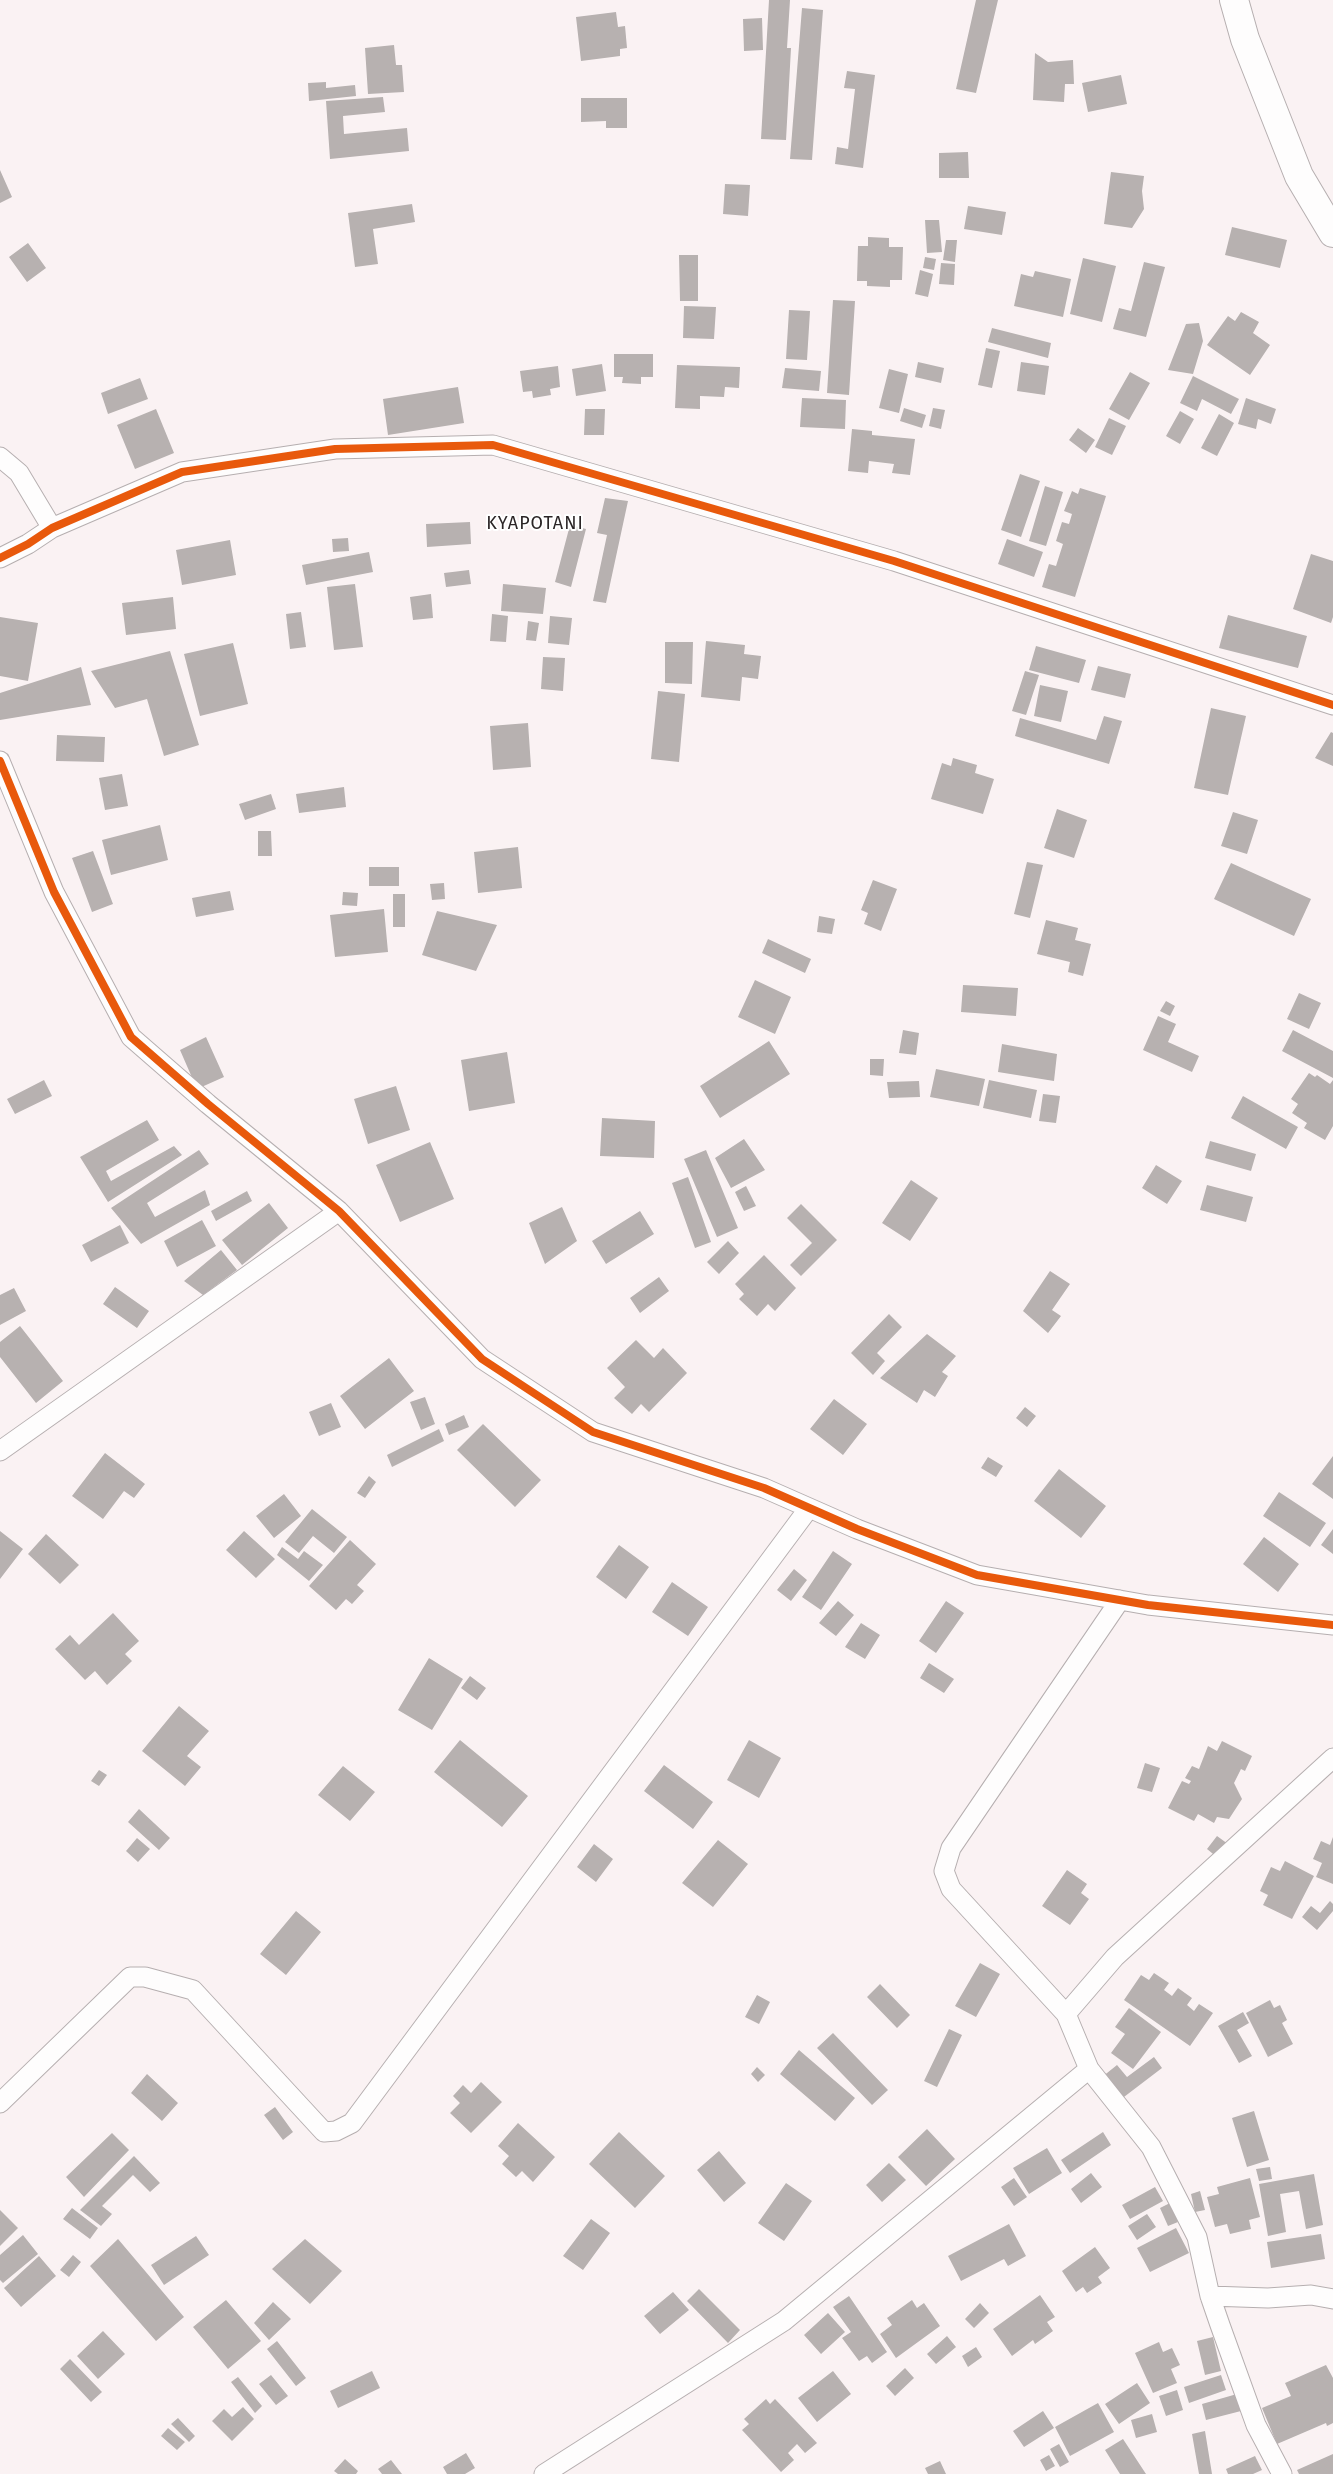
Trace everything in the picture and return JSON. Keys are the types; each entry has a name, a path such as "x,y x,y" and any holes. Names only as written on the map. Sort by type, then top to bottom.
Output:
{"street":[{"path":"1234,0 1245,39 1299,176 1333,233"},
{"path":"0,558 28,544 52,528 182,472 335,449 493,445 894,561 1333,705"},
{"path":"0,457 19,473 52,528"},
{"path":"0,760 54,892 131,1037 208,1104 339,1211 482,1359 592,1432 764,1488 977,1575 1120,1600 1333,1625"},
{"path":"0,1451 339,1211"},
{"path":"0,2103 130,1977 145,1978 193,1990 324,2132 336,2131 352,2123 809,1508"},
{"path":"1120,1600 951,1848 944,1871 951,1889 1066,2014 1088,2069 1151,2147 1197,2237 1210,2296 1256,2425 1282,2474"},
{"path":"1066,2014 1115,1957 1333,1758"},
{"path":"544,2474 784,2321 1088,2069"},
{"path":"1210,2296 1268,2298 1311,2295 1333,2299"}],"building":[{"path":"769,0 790,0 787,48 791,48 786,140 761,139"},
{"path":"976,0 998,0 976,93 956,89"},
{"path":"802,8 823,10 812,160 790,159"},
{"path":"616,12 618,27 625,26 627,48 620,49 620,56 581,61 576,17"},
{"path":"762,18 763,50 744,51 743,19"},
{"path":"394,45 396,65 402,65 404,92 368,94 365,48"},
{"path":"1035,53 1048,62 1073,60 1074,84 1065,84 1064,102 1033,100"},
{"path":"847,71 875,75 863,168 835,164 837,147 848,149 855,89 844,88"},
{"path":"1121,75 1127,104 1088,112 1082,83"},
{"path":"326,82 326,88 355,85 356,96 309,101 308,83"},
{"path":"383,97 385,112 343,116 344,134 407,128 409,151 330,159 326,101"},
{"path":"581,98 627,98 627,128 606,128 606,121 581,122"},
{"path":"968,152 969,178 939,178 939,153"},
{"path":"0,170 12,197 0,203"},
{"path":"1111,172 1144,176 1142,191 1144,209 1132,228 1104,224"},
{"path":"725,184 750,185 748,216 723,214"},
{"path":"412,204 415,222 373,229 378,264 355,267 348,213"},
{"path":"968,206 1006,212 1002,235 964,229"},
{"path":"925,220 939,220 942,252 927,253"},
{"path":"1232,227 1287,240 1280,268 1225,255"},
{"path":"868,237 889,238 889,247 903,247 902,280 890,280 890,287 867,286 867,281 857,281 858,246 868,246"},
{"path":"946,240 957,240 955,262 943,260"},
{"path":"28,243 46,268 27,282 9,257"},
{"path":"679,255 698,255 698,301 680,301"},
{"path":"925,257 936,259 934,270 923,268"},
{"path":"1083,258 1116,266 1102,322 1070,314"},
{"path":"1144,262 1165,267 1146,337 1113,329 1119,308 1131,311"},
{"path":"941,263 955,264 954,285 939,284"},
{"path":"920,270 933,274 928,297 915,294"},
{"path":"1035,271 1071,279 1063,317 1014,306 1021,274 1033,277"},
{"path":"833,300 855,301 849,395 827,393"},
{"path":"684,306 716,307 714,339 683,338"},
{"path":"789,310 810,311 807,360 786,359"},
{"path":"1241,312 1259,322 1253,333 1270,345 1250,375 1207,345 1228,316 1235,321"},
{"path":"1199,323 1203,341 1193,374 1168,370 1186,324"},
{"path":"992,328 1051,343 1048,358 988,342"},
{"path":"986,348 1000,351 992,388 978,385"},
{"path":"614,354 653,354 653,377 641,377 641,384 622,383 623,377 614,377"},
{"path":"918,362 944,368 941,383 915,377"},
{"path":"1021,362 1049,366 1045,395 1017,391"},
{"path":"602,364 606,391 576,396 572,369"},
{"path":"677,365 740,367 739,388 725,387 724,397 700,396 700,409 675,408"},
{"path":"558,366 560,387 550,389 551,395 533,398 532,391 523,392 520,371"},
{"path":"785,368 821,371 819,391 782,388"},
{"path":"889,369 908,374 899,413 879,408"},
{"path":"1130,372 1150,383 1129,420 1109,409"},
{"path":"1193,376 1239,399 1231,414 1202,399 1197,411 1180,403"},
{"path":"140,378 148,399 108,414 101,393"},
{"path":"458,387 464,423 388,435 383,399"},
{"path":"802,398 846,400 845,429 800,427"},
{"path":"1246,398 1276,409 1271,424 1258,419 1256,429 1238,424"},
{"path":"904,408 926,415 922,428 900,421"},
{"path":"933,408 945,410 941,429 929,426"},
{"path":"156,409 174,453 135,469 117,425"},
{"path":"585,409 605,409 604,435 584,435"},
{"path":"1180,411 1194,419 1180,444 1166,436"},
{"path":"1219,414 1234,423 1217,456 1201,448"},
{"path":"1109,418 1126,426 1112,455 1095,447"},
{"path":"1078,428 1095,440 1086,453 1069,440"},
{"path":"852,429 872,431 872,435 915,439 910,475 892,473 894,464 869,461 868,473 848,471"},
{"path":"1020,474 1040,481 1021,537 1001,530"},
{"path":"1045,486 1063,492 1046,546 1029,541"},
{"path":"1080,488 1106,496 1075,597 1042,587 1049,564 1056,566 1063,544 1056,541 1062,522 1069,524 1072,514 1064,511 1072,491 1078,494"},
{"path":"605,498 628,501 606,603 593,601 607,535 597,533"},
{"path":"470,522 471,544 427,547 426,524"},
{"path":"570,525 586,529 571,587 555,582"},
{"path":"348,538 349,551 333,552 332,539"},
{"path":"1007,539 1043,552 1034,577 998,564"},
{"path":"230,540 236,575 182,585 176,550"},
{"path":"369,552 373,572 306,585 302,565"},
{"path":"1311,554 1333,561 1333,617 1331,623 1293,609"},
{"path":"469,570 471,584 446,587 444,573"},
{"path":"355,584 363,647 334,650 327,587"},
{"path":"503,584 546,588 543,614 501,611"},
{"path":"431,594 433,618 413,620 410,597"},
{"path":"173,597 176,629 126,635 122,603"},
{"path":"301,612 306,647 290,649 286,614"},
{"path":"492,614 508,616 506,642 490,641"},
{"path":"1228,615 1307,636 1298,668 1219,648"},
{"path":"550,616 572,618 569,645 548,643"},
{"path":"0,617 38,623 28,681 0,676"},
{"path":"528,621 539,623 536,641 526,640"},
{"path":"706,641 745,645 744,654 761,656 758,679 742,677 740,701 701,697"},
{"path":"665,642 693,642 692,684 665,683"},
{"path":"233,643 248,704 200,716 184,654"},
{"path":"1036,646 1086,660 1079,683 1029,670"},
{"path":"170,651 199,745 164,756 147,699 115,708 91,671"},
{"path":"543,657 565,658 563,691 541,689"},
{"path":"1098,666 1131,674 1125,698 1091,690"},
{"path":"81,667 91,705 0,720 0,693"},
{"path":"1025,671 1039,675 1026,715 1012,711"},
{"path":"1040,685 1068,691 1061,722 1034,716"},
{"path":"658,691 685,694 679,762 651,759"},
{"path":"1211,708 1246,716 1228,795 1194,788"},
{"path":"1104,716 1122,721 1109,764 1015,736 1020,718 1096,740"},
{"path":"528,723 531,767 493,770 490,726"},
{"path":"1331,732 1333,733 1333,766 1315,758"},
{"path":"57,735 105,737 104,762 56,761"},
{"path":"953,758 977,765 975,773 994,779 983,814 931,799 942,763 951,766"},
{"path":"122,774 128,806 105,810 99,778"},
{"path":"344,787 346,807 299,813 296,794"},
{"path":"271,794 276,809 245,820 239,804"},
{"path":"1057,809 1087,820 1074,858 1044,848"},
{"path":"1233,812 1258,820 1247,854 1221,846"},
{"path":"160,825 168,860 111,875 102,840"},
{"path":"258,831 271,831 272,856 258,856"},
{"path":"518,847 522,888 478,893 474,852"},
{"path":"93,851 113,904 92,912 72,858"},
{"path":"1027,862 1043,865 1030,918 1014,914"},
{"path":"1231,863 1311,899 1294,936 1214,899"},
{"path":"369,867 399,867 399,886 369,886"},
{"path":"873,880 897,889 881,931 864,924 868,913 861,910"},
{"path":"444,883 445,899 432,900 430,884"},
{"path":"230,891 234,910 196,917 192,898"},
{"path":"343,892 358,893 357,906 342,905"},
{"path":"393,894 405,894 405,927 393,927"},
{"path":"384,909 388,952 335,957 330,915"},
{"path":"437,911 497,925 476,971 422,955"},
{"path":"819,916 835,919 832,934 817,932"},
{"path":"1046,920 1078,928 1075,940 1091,944 1083,976 1068,972 1070,962 1037,954"},
{"path":"768,939 811,959 805,973 762,953"},
{"path":"755,980 791,997 775,1034 738,1017"},
{"path":"963,985 1018,988 1016,1016 961,1012"},
{"path":"1299,993 1321,1003 1309,1029 1287,1019"},
{"path":"1166,1001 1175,1006 1170,1016 1160,1011"},
{"path":"1158,1016 1176,1024 1168,1042 1199,1056 1192,1072 1143,1050"},
{"path":"903,1030 919,1033 916,1055 899,1053"},
{"path":"1293,1030 1333,1051 1333,1078 1282,1051"},
{"path":"206,1037 224,1077 197,1089 180,1050"},
{"path":"769,1041 790,1074 720,1118 700,1086"},
{"path":"1002,1044 1057,1054 1054,1081 998,1072"},
{"path":"507,1052 515,1103 469,1111 461,1060"},
{"path":"870,1059 884,1059 883,1076 870,1075"},
{"path":"936,1069 985,1079 979,1106 930,1097"},
{"path":"1309,1073 1315,1077 1317,1075 1330,1084 1333,1080 1333,1126 1325,1140 1304,1128 1307,1123 1292,1113 1298,1104 1291,1099"},
{"path":"44,1080 52,1096 15,1114 7,1099"},
{"path":"989,1080 1037,1090 1031,1118 983,1108"},
{"path":"919,1081 920,1097 889,1098 887,1082"},
{"path":"396,1086 410,1130 368,1144 354,1099"},
{"path":"1043,1094 1060,1096 1056,1123 1039,1121"},
{"path":"1243,1096 1298,1127 1286,1149 1231,1118"},
{"path":"602,1118 655,1121 654,1158 600,1156"},
{"path":"147,1120 159,1140 106,1171 111,1181 174,1146 182,1155 108,1202 80,1157"},
{"path":"744,1139 765,1170 731,1188 715,1158"},
{"path":"1210,1141 1256,1154 1251,1171 1205,1158"},
{"path":"430,1142 454,1199 400,1222 376,1165"},
{"path":"199,1150 209,1164 147,1203 155,1217 205,1190 210,1205 141,1244 111,1208"},
{"path":"706,1150 738,1228 717,1237 684,1159"},
{"path":"1156,1165 1182,1181 1167,1204 1142,1188"},
{"path":"688,1177 711,1242 695,1248 672,1183"},
{"path":"911,1180 938,1198 910,1241 882,1223"},
{"path":"1207,1185 1253,1197 1246,1222 1200,1210"},
{"path":"746,1186 756,1206 744,1211 735,1192"},
{"path":"247,1191 252,1201 216,1221 211,1211"},
{"path":"269,1203 288,1228 242,1265 222,1240"},
{"path":"801,1204 837,1240 801,1276 790,1265 812,1243 787,1218"},
{"path":"562,1207 577,1241 545,1264 529,1223"},
{"path":"640,1211 654,1234 606,1264 592,1241"},
{"path":"202,1220 216,1246 177,1267 164,1241"},
{"path":"120,1225 129,1243 91,1262 82,1245"},
{"path":"728,1241 739,1253 719,1274 707,1262"},
{"path":"221,1250 237,1270 203,1295 184,1281"},
{"path":"764,1255 796,1288 775,1311 768,1304 757,1316 739,1299 744,1294 735,1284"},
{"path":"1050,1271 1070,1284 1052,1310 1061,1316 1048,1333 1023,1311"},
{"path":"659,1277 669,1291 640,1313 630,1298"},
{"path":"115,1287 149,1311 137,1328 103,1304"},
{"path":"14,1288 26,1311 0,1325 0,1295"},
{"path":"889,1314 902,1327 877,1353 885,1361 873,1375 851,1353"},
{"path":"20,1326 63,1381 36,1403 0,1357 0,1342"},
{"path":"927,1334 956,1356 942,1372 948,1376 935,1397 924,1390 917,1403 880,1378"},
{"path":"636,1340 654,1358 663,1348 687,1373 649,1412 641,1404 632,1414 614,1398 625,1387 607,1368"},
{"path":"389,1358 414,1391 365,1429 340,1396"},
{"path":"425,1397 435,1424 421,1430 410,1402"},
{"path":"834,1399 867,1424 843,1455 810,1429"},
{"path":"331,1403 341,1427 319,1436 309,1412"},
{"path":"1025,1407 1036,1416 1027,1427 1016,1418"},
{"path":"464,1415 469,1427 449,1435 445,1424"},
{"path":"483,1424 541,1480 515,1507 457,1450"},
{"path":"439,1429 444,1441 392,1467 387,1455"},
{"path":"105,1453 145,1484 134,1498 124,1491 103,1519 72,1496"},
{"path":"1333,1456 1333,1499 1312,1484"},
{"path":"988,1457 1003,1466 996,1477 981,1468"},
{"path":"1059,1469 1106,1506 1081,1538 1034,1501"},
{"path":"369,1476 376,1482 365,1498 357,1493"},
{"path":"1279,1492 1326,1523 1310,1547 1263,1516"},
{"path":"284,1494 301,1516 274,1538 256,1516"},
{"path":"312,1509 347,1537 334,1553 313,1536 299,1553 285,1542"},
{"path":"1333,1529 1333,1554 1321,1545"},
{"path":"0,1531 23,1549 0,1579"},
{"path":"244,1531 275,1559 256,1578 226,1550"},
{"path":"46,1534 79,1565 60,1584 28,1554"},
{"path":"1264,1537 1299,1564 1278,1592 1243,1564"},
{"path":"350,1540 376,1564 357,1585 364,1591 352,1604 346,1599 336,1610 309,1586"},
{"path":"619,1545 649,1567 626,1599 596,1577"},
{"path":"282,1547 298,1559 304,1551 323,1565 309,1581 277,1555"},
{"path":"833,1551 852,1564 821,1610 802,1597"},
{"path":"794,1569 807,1580 791,1601 777,1590"},
{"path":"672,1582 708,1607 688,1636 652,1612"},
{"path":"838,1601 854,1615 836,1636 819,1623"},
{"path":"946,1601 964,1613 936,1653 919,1641"},
{"path":"113,1613 139,1641 125,1654 132,1661 107,1685 95,1671 85,1680 55,1649 70,1635 79,1645"},
{"path":"861,1623 880,1635 865,1659 845,1647"},
{"path":"429,1658 463,1679 432,1730 398,1710"},
{"path":"929,1663 954,1679 944,1693 920,1678"},
{"path":"470,1676 486,1688 477,1700 461,1688"},
{"path":"179,1706 209,1731 187,1756 201,1767 185,1786 142,1751"},
{"path":"460,1740 528,1796 502,1827 434,1772"},
{"path":"749,1740 781,1758 759,1798 727,1780"},
{"path":"1222,1741 1252,1756 1245,1771 1241,1769 1234,1783 1242,1799 1229,1819 1217,1817 1214,1823 1198,1814 1194,1821 1168,1808 1182,1781 1189,1784 1191,1781 1185,1778 1192,1766 1199,1769 1208,1746 1217,1751"},
{"path":"1145,1763 1160,1768 1152,1792 1137,1788"},
{"path":"664,1765 713,1802 693,1829 644,1791"},
{"path":"343,1766 375,1792 350,1821 318,1795"},
{"path":"99,1770 107,1775 99,1786 91,1781"},
{"path":"139,1809 170,1838 159,1850 128,1822"},
{"path":"1217,1836 1228,1844 1218,1858 1207,1849"},
{"path":"1333,1837 1333,1884 1316,1877 1322,1863 1313,1859 1321,1841 1330,1845"},
{"path":"137,1838 150,1849 138,1862 126,1851"},
{"path":"718,1840 748,1864 713,1907 682,1883"},
{"path":"594,1844 613,1859 596,1882 577,1867"},
{"path":"1285,1861 1314,1876 1292,1919 1263,1905 1268,1895 1260,1891 1271,1867 1280,1871"},
{"path":"1067,1870 1087,1884 1081,1893 1089,1899 1070,1925 1042,1906"},
{"path":"1330,1901 1333,1904 1333,1911 1317,1930 1302,1917 1311,1906 1320,1913"},
{"path":"296,1911 321,1932 286,1975 260,1954"},
{"path":"980,1963 1000,1974 976,2017 955,2006"},
{"path":"1154,1973 1169,1983 1164,1990 1172,1996 1178,1988 1192,1998 1187,2005 1194,2011 1199,2004 1213,2013 1190,2046 1124,2000 1141,1975 1149,1980"},
{"path":"880,1984 910,2015 897,2028 867,1997"},
{"path":"757,1995 770,2002 759,2024 745,2017"},
{"path":"1270,2000 1274,2008 1280,2005 1287,2020 1282,2023 1293,2044 1268,2057 1246,2013"},
{"path":"1129,2008 1161,2032 1133,2069 1111,2053 1125,2034 1115,2027"},
{"path":"1243,2012 1249,2023 1237,2030 1252,2056 1239,2063 1218,2026"},
{"path":"949,2029 962,2035 937,2087 924,2081"},
{"path":"833,2033 888,2090 872,2105 817,2048"},
{"path":"799,2050 855,2098 835,2121 780,2074"},
{"path":"1154,2057 1162,2068 1120,2100 1102,2077 1117,2065 1127,2077"},
{"path":"757,2067 765,2075 758,2082 751,2074"},
{"path":"147,2074 178,2103 162,2121 131,2093"},
{"path":"481,2082 502,2102 471,2133 450,2113 460,2103 453,2096 463,2085 471,2093"},
{"path":"275,2107 293,2132 283,2140 264,2115"},
{"path":"1254,2111 1269,2160 1247,2167 1232,2118"},
{"path":"518,2123 555,2157 533,2182 522,2171 516,2177 502,2164 509,2156 498,2146"},
{"path":"927,2129 955,2159 926,2186 898,2157"},
{"path":"619,2132 665,2176 635,2208 589,2164"},
{"path":"1103,2132 1111,2145 1070,2173 1061,2160"},
{"path":"112,2133 129,2150 84,2197 66,2177"},
{"path":"1047,2148 1062,2173 1029,2194 1013,2168"},
{"path":"719,2151 746,2183 724,2202 697,2170"},
{"path":"134,2156 160,2183 150,2192 133,2175 102,2206 112,2214 101,2226 80,2210"},
{"path":"889,2163 906,2180 882,2202 866,2185"},
{"path":"1270,2167 1272,2179 1259,2181 1256,2169"},
{"path":"1091,2173 1102,2187 1081,2203 1071,2189"},
{"path":"1314,2174 1323,2225 1306,2229 1299,2191 1280,2194 1286,2232 1268,2236 1259,2184"},
{"path":"1014,2178 1027,2197 1014,2206 1001,2187"},
{"path":"1250,2178 1260,2217 1249,2220 1251,2229 1230,2234 1227,2224 1215,2227 1207,2197 1219,2194 1217,2187"},
{"path":"786,2183 812,2201 784,2241 758,2223"},
{"path":"1155,2187 1163,2201 1130,2219 1122,2205"},
{"path":"1200,2191 1205,2210 1195,2212 1191,2194"},
{"path":"1170,2203 1178,2222 1168,2226 1160,2208"},
{"path":"72,2208 98,2228 90,2239 63,2219"},
{"path":"0,2210 18,2228 0,2246"},
{"path":"1147,2214 1156,2227 1137,2240 1128,2226"},
{"path":"591,2219 610,2233 583,2270 563,2256"},
{"path":"1009,2224 1026,2256 1008,2266 1004,2259 961,2281 948,2256"},
{"path":"1176,2228 1189,2253 1150,2272 1137,2248"},
{"path":"1321,2234 1325,2259 1271,2268 1267,2242"},
{"path":"23,2235 38,2254 3,2283 0,2280 0,2255"},
{"path":"196,2236 209,2255 164,2285 151,2265"},
{"path":"118,2239 184,2317 156,2341 90,2266"},
{"path":"305,2239 342,2271 310,2304 272,2269"},
{"path":"1095,2247 1110,2268 1098,2277 1102,2283 1087,2293 1083,2287 1076,2292 1062,2271"},
{"path":"73,2255 81,2262 69,2277 60,2270"},
{"path":"39,2256 56,2276 21,2307 4,2288"},
{"path":"699,2289 740,2330 728,2343 687,2301"},
{"path":"673,2292 689,2310 660,2334 644,2316"},
{"path":"1040,2295 1055,2317 1047,2322 1053,2331 1035,2344 1033,2340 1012,2356 993,2329"},
{"path":"849,2296 887,2352 872,2363 867,2356 859,2361 842,2338 851,2332 833,2307"},
{"path":"226,2300 261,2341 228,2369 193,2327"},
{"path":"912,2300 917,2308 924,2303 940,2326 896,2358 880,2334 892,2325 887,2318"},
{"path":"273,2302 291,2319 269,2340 254,2323"},
{"path":"980,2303 989,2313 974,2328 965,2319"},
{"path":"828,2313 845,2332 821,2354 804,2335"},
{"path":"103,2331 125,2354 98,2379 77,2356"},
{"path":"947,2336 956,2347 936,2364 927,2354"},
{"path":"1213,2337 1221,2371 1205,2375 1197,2341"},
{"path":"277,2341 306,2378 296,2386 267,2349"},
{"path":"1159,2342 1163,2352 1172,2348 1180,2365 1171,2369 1177,2383 1153,2393 1135,2353"},
{"path":"976,2347 982,2357 968,2367 962,2356"},
{"path":"70,2359 102,2392 91,2402 60,2369"},
{"path":"1326,2365 1333,2378 1333,2423 1327,2426 1326,2423 1277,2444 1262,2408 1291,2396 1285,2383"},
{"path":"905,2368 914,2378 895,2396 886,2386"},
{"path":"372,2371 380,2388 338,2408 330,2391"},
{"path":"833,2371 851,2394 817,2422 798,2398"},
{"path":"271,2375 288,2396 276,2405 259,2384"},
{"path":"1221,2375 1226,2390 1189,2403 1184,2387"},
{"path":"238,2377 262,2406 255,2413 231,2382"},
{"path":"1137,2383 1150,2403 1119,2424 1105,2404"},
{"path":"1177,2390 1183,2410 1166,2416 1159,2396"},
{"path":"1237,2394 1241,2411 1206,2420 1202,2404"},
{"path":"766,2399 770,2404 775,2399 817,2443 805,2453 797,2444 788,2453 794,2460 781,2472 742,2430 749,2424 744,2419"},
{"path":"1098,2403 1114,2432 1070,2456 1055,2427"},
{"path":"243,2407 254,2419 232,2441 212,2421 224,2409 232,2417"},
{"path":"1043,2411 1054,2428 1024,2447 1013,2431"},
{"path":"1152,2414 1157,2432 1136,2438 1131,2420"},
{"path":"178,2418 195,2436 189,2442 171,2424"},
{"path":"168,2428 185,2442 177,2450 161,2436"},
{"path":"1205,2431 1212,2474 1199,2474 1192,2434"},
{"path":"1123,2439 1146,2474 1120,2474 1105,2450"},
{"path":"1059,2444 1069,2462 1060,2467 1050,2449"},
{"path":"466,2453 475,2468 465,2474 447,2474 443,2467"},
{"path":"1333,2454 1333,2474 1299,2474 1297,2470"},
{"path":"1049,2455 1055,2466 1046,2471 1040,2460"},
{"path":"1255,2456 1262,2470 1253,2474 1228,2474 1226,2469"},
{"path":"345,2459 358,2471 356,2474 338,2474 334,2471"},
{"path":"391,2460 402,2474 382,2474 378,2469"},
{"path":"940,2461 946,2474 928,2474 925,2468"}],"cycle path":[{"path":"0,558 28,544 52,528 182,472 335,449 493,445 894,561 1333,705"},
{"path":"0,761 54,892 131,1037 208,1104 339,1211 482,1359 593,1432 764,1488 857,1529 977,1575 1148,1605 1333,1625"}],"district":[{"name":"KYAPOTANI","path":"535,524"}]}
